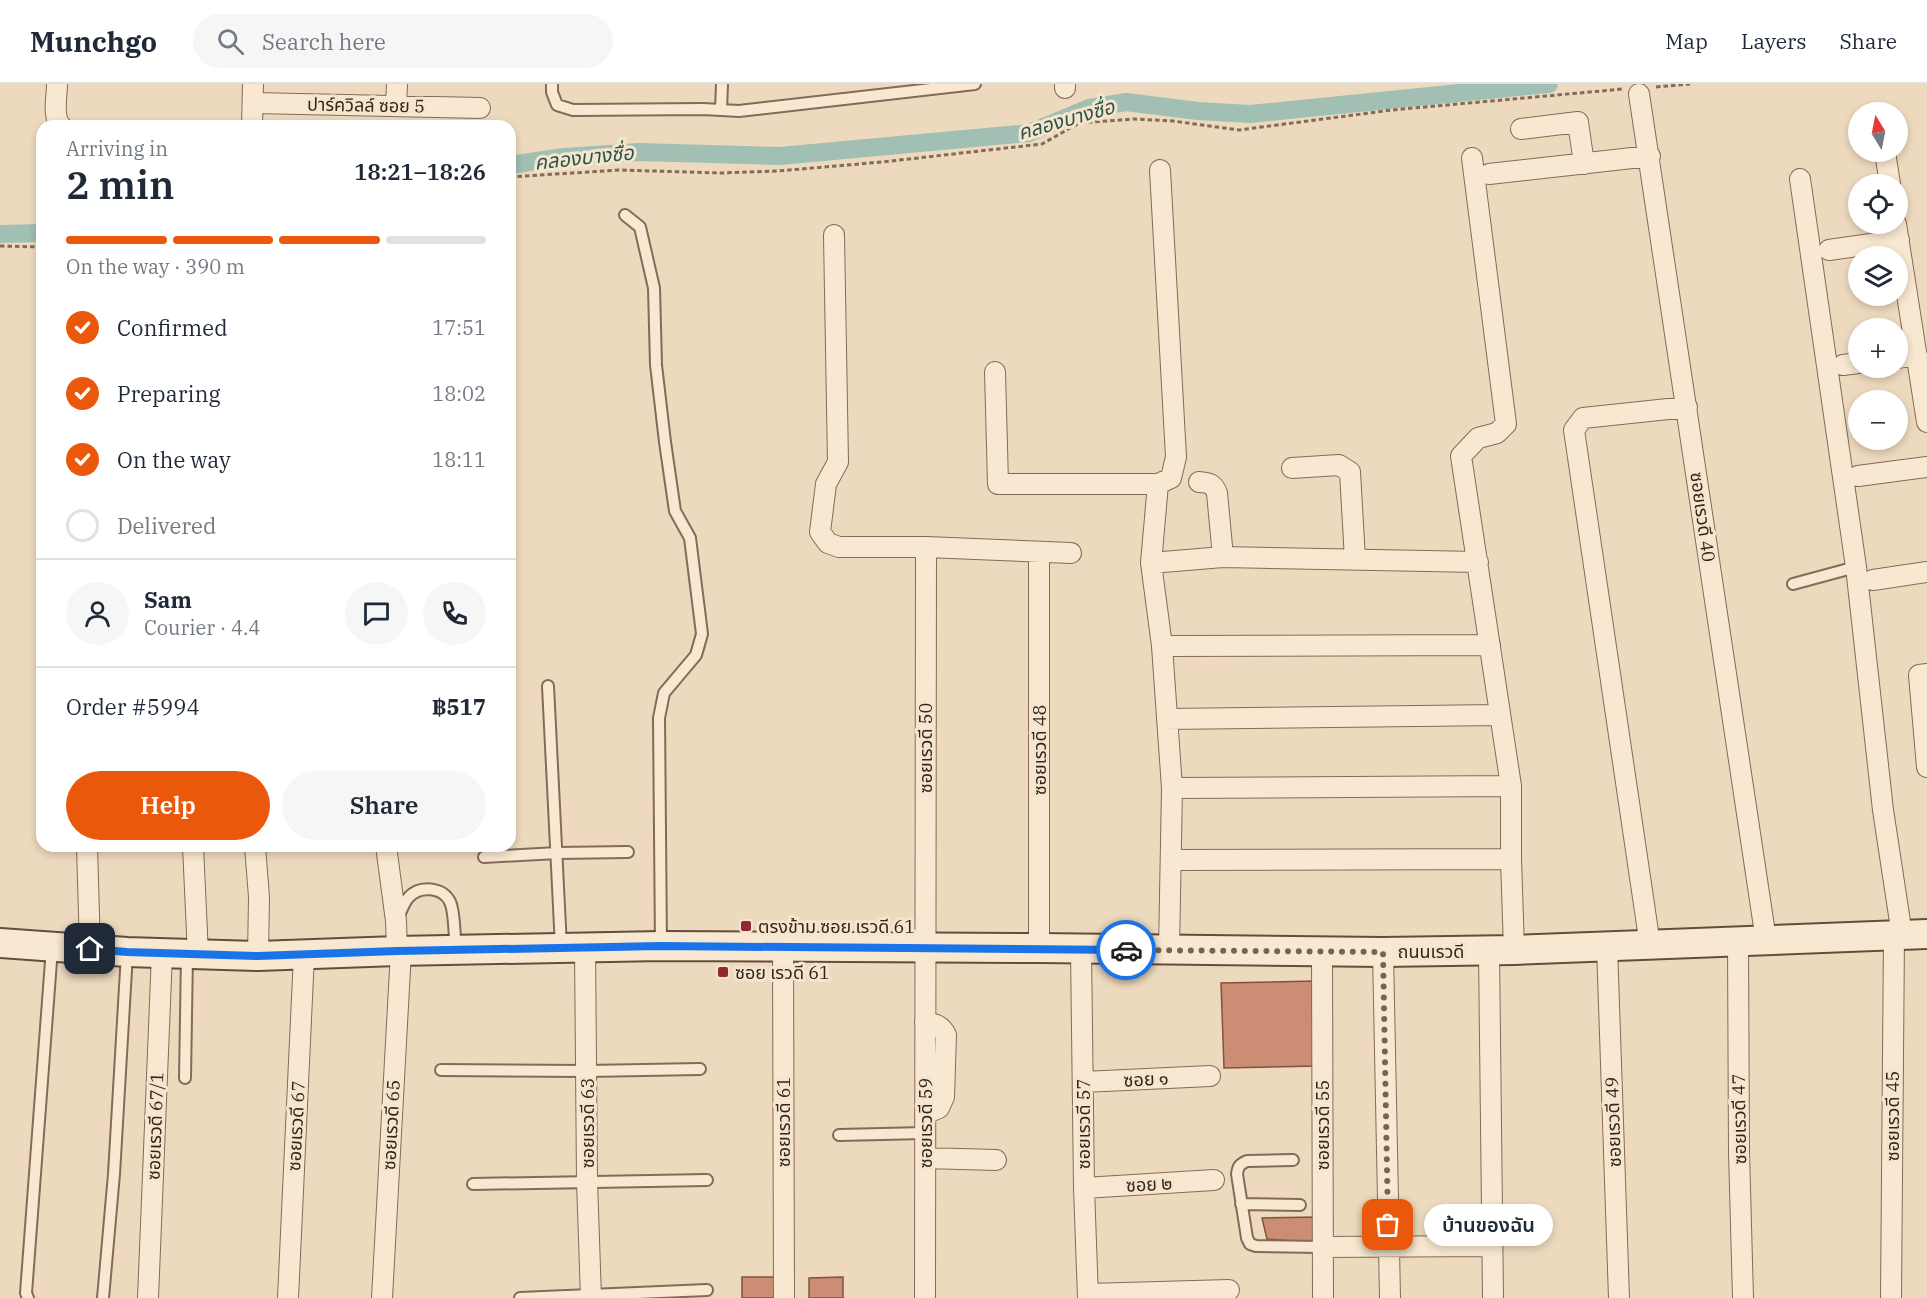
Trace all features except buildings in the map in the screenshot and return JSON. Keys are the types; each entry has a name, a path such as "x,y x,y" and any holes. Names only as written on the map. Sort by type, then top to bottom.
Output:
{"street":[{"path":"57,84 57,120"},
{"path":"396,106 397,84"},
{"name":"ซอยเรวดี 40","path":"1641,90 1766,940"},
{"path":"252,120 253,94"},
{"name":"ปาร์ควิลล์ ซอย 5","path":"253,94 396,106 480,108"},
{"path":"1521,129 1578,122 1584,164"},
{"path":"1489,174 1650,156"},
{"path":"1472,158 1506,424 1497,433 1478,438 1461,456 1511,786 1511,859 1502,951 1492,1246 1493,1298"},
{"path":"995,372 998,484 1158,484 1171,478 1176,457 1160,170"},
{"name":"ซอยเรวดี 45","path":"1800,179 1856,567 1883,810 1908,935 1891,1298"},
{"path":"1829,250 1890,234"},
{"path":"1898,234 1904,318"},
{"path":"834,235 838,462 826,483 820,532 828,543 839,547 1071,553"},
{"path":"1908,360 1927,422"},
{"path":"1650,945 1574,430 1583,418 1687,407"},
{"path":"1292,468 1339,465 1350,472 1355,559"},
{"path":"1858,476 1927,467"},
{"path":"1199,482 1210,483 1217,493 1222,557"},
{"path":"1158,484 1151,563 1162,646 1172,788 1169,950"},
{"name":"ซอยเรวดี 50","path":"925,948 926,548"},
{"name":"ซอยเรวดี 48","path":"1040,553 1040,948"},
{"path":"1151,563 1222,557 1478,562"},
{"path":"1873,580 1927,572"},
{"path":"1162,646 1490,645"},
{"path":"1927,674 1919,675 1927,767"},
{"path":"1167,719 1500,715"},
{"path":"1172,788 1511,786"},
{"path":"87,852 90,949"},
{"name":"ซอยเรวดี 67/1","path":"148,1298 192,852"},
{"path":"255,852 259,897 258,956"},
{"path":"387,852 399,951"},
{"path":"1171,860 1511,859"},
{"name":"ถนนเรวดี","path":"0,943 127,952 258,956 661,946 1383,952 1502,951 1908,935"},
{"name":"ซอยเรวดี 47","path":"1738,941 1739,1152 1743,1298"},
{"name":"ซอยเรวดี 61","path":"783,946 784,1298"},
{"name":"ซอยเรวดี 49","path":"1607,946 1619,1298"},
{"name":"ซอยเรวดี 63","path":"573,947 587,1071 591,1297"},
{"name":"ซอยเรวดี 59","path":"925,948 925,1298"},
{"name":"ซอยเรวดี 57","path":"1081,949 1083,1188 1088,1296"},
{"name":"ซอยเรวดี 65","path":"382,1298 399,951"},
{"name":"ซอยเรวดี 55","path":"1322,951 1323,1298"},
{"path":"1383,952 1390,1298"},
{"name":"ซอยเรวดี 67","path":"288,1298 304,955"},
{"name":"ซอย ๑","path":"1083,1082 1210,1076"},
{"path":"925,1158 996,1160"},
{"name":"ซอย ๒","path":"1083,1188 1214,1180"},
{"path":"1322,1247 1492,1246"},
{"path":"1088,1296 1229,1290"}],"lane":[{"path":"552,84 552,92 557,105 573,110 739,111 975,84"},
{"path":"721,110 722,84"},
{"path":"625,215 640,227 654,288 656,365 665,442 675,511 690,538 702,634 696,655 664,693 659,718 661,946"},
{"path":"1793,584 1856,567"},
{"path":"548,686 557,853 573,947"},
{"path":"484,856 627,852"},
{"path":"396,921 408,897 427,889 438,890 451,903 456,950"},
{"path":"27,1298 52,946"},
{"path":"103,1298 114,1174 127,952"},
{"path":"183,954 185,1078"},
{"path":"441,1070 700,1069"},
{"path":"839,1135 925,1124"},
{"path":"1293,1160 1240,1163 1237,1174 1246,1238 1250,1244 1256,1246 1322,1247"},
{"path":"473,1184 708,1180"},
{"path":"1242,1204 1300,1205"},
{"path":"520,1298 591,1297 707,1290"}],"path":[{"path":"516,177 619,170 778,171 1042,144 1079,123 1134,118 1239,130 1392,110 1690,84"},
{"path":"0,246 36,247"}],"waterway":[{"name":"คลองบางซื่อ","path":"516,164 564,157 639,152 780,156 1029,133 1089,108 1126,102 1198,111 1250,114 1549,84"},
{"name":"คลองบางซื่อ","path":"0,234 36,233"}],"way so far":[{"path":"1126,950 1383,952 1388,1225"}],"place":[{"name":"ตรงข้าม ซอย เรวดี 61","path":"746,926"},
{"name":"ซอย เรวดี 61","path":"723,972"},
{"name":"บ้านของฉัน","path":"1388,1225"}],"route":[{"path":"90,949 258,956 661,946 1126,950"}]}
